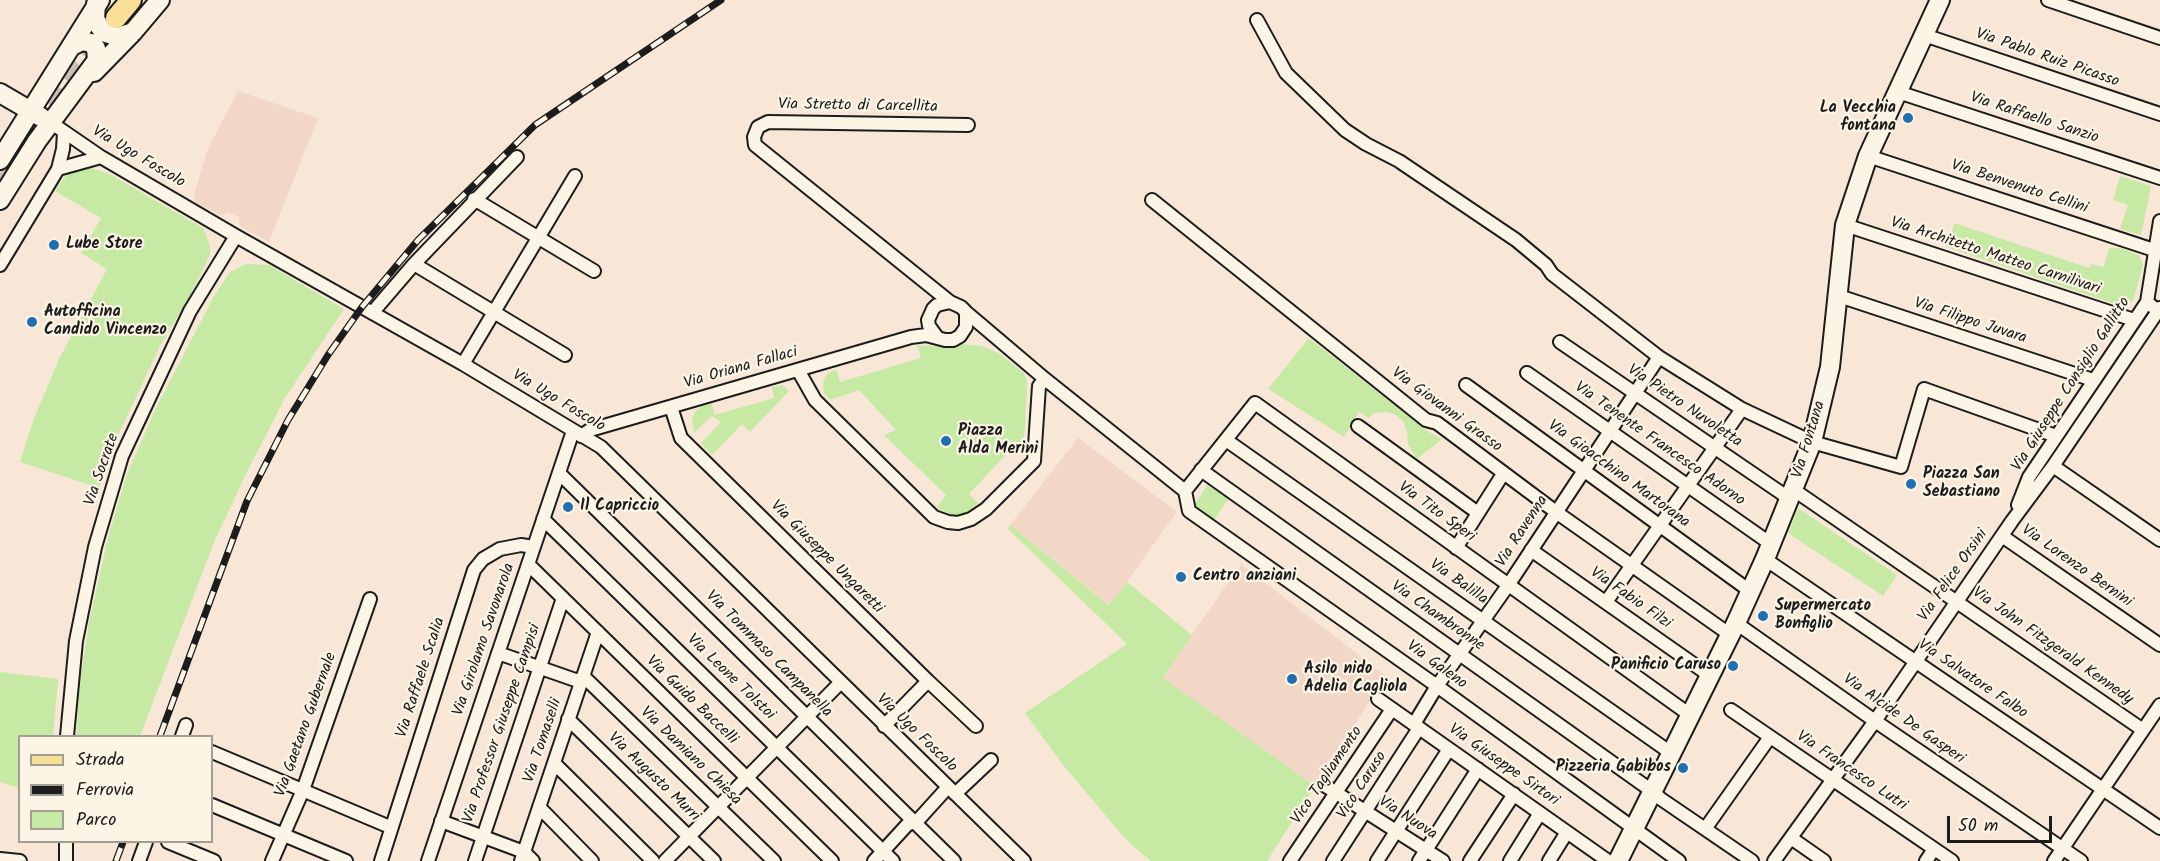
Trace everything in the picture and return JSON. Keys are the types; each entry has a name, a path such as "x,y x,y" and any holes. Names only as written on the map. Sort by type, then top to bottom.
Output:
{"main road":[{"path":"116,18 131,0"}],"street":[{"path":"67,99 134,32 160,0"},
{"name":"Via Fontana","path":"1618,861 1733,629 1792,495 1812,442 1830,367 1845,225 1868,156 1940,0"},
{"path":"2048,0 2160,38"},
{"path":"98,2 95,19 104,32 118,37 134,32"},
{"path":"0,160 98,2"},
{"path":"1257,20 1286,73 1345,130 1365,144 1399,161 1516,240 1546,265 1552,274 1659,357 1742,409 1812,442 1901,467 1924,388 2056,436"},
{"name":"Via Pablo Ruiz Picasso","path":"1924,35 2160,114"},
{"path":"0,200 57,127 67,99 98,56 96,48 91,43 82,41 72,46"},
{"name":"Via Raffaello Sanzio","path":"1898,92 2160,178"},
{"path":"0,93 57,127 63,149 58,169 0,265"},
{"name":"Via Stretto di Carcellita","path":"916,274 755,145 754,137 758,127 768,122 968,125"},
{"name":"Via Ugo Foscolo","path":"57,127 101,157 463,364 601,447 1024,861"},
{"name":"Via Benvenuto Cellini","path":"1868,156 2158,251"},
{"path":"58,169 101,157"},
{"path":"372,314 474,199 517,157"},
{"path":"463,364 575,176"},
{"path":"474,199 594,271"},
{"name":"Via Giovanni Grasso","path":"1152,200 1426,420 1437,423 1503,474 1632,565 1733,629"},
{"path":"2159,311 2147,302 2158,251 2160,221"},
{"name":"Via Architetto Matteo Carnilivari","path":"1845,225 2134,320"},
{"name":"Via Socrate","path":"67,735 76,641 95,547 122,456 190,311 236,236"},
{"path":"414,264 565,354"},
{"path":"916,274 950,302"},
{"path":"916,274 931,314 929,326 937,337 953,340 963,333 995,337"},
{"name":"Via Filippo Juvara","path":"1836,296 2093,380"},
{"name":"Via Giuseppe Consiglio Gallitto","path":"2012,521 2029,477 2147,302"},
{"path":"911,338 938,305 956,303 1045,379 1185,491"},
{"name":"Via Felice Orsini","path":"1774,861 1875,721 2159,311"},
{"path":"963,333 967,320 966,312"},
{"name":"Via Oriana Fallaci","path":"577,433 911,338 926,335 937,337"},
{"name":"Via Pietro Nuvoletta","path":"1560,342 1715,448 1792,495"},
{"name":"Via Ravenna","path":"1417,726 1437,686 1532,550 1659,357"},
{"path":"798,370 815,400 934,517 957,523 971,519 986,509 1034,461 1039,387 1045,379"},
{"name":"Via Tenente Francesco Adorno","path":"1527,373 1688,486 1768,551"},
{"name":"Via Gioacchino Martorana","path":"1466,385 1750,591"},
{"name":"Via Tito Speri","path":"1185,491 1255,403 1690,715"},
{"name":"Via Giuseppe Ungaretti","path":"671,406 681,438 976,726"},
{"path":"1606,602 1742,409"},
{"path":"1358,426 1478,513"},
{"name":"Via Girolamo Savonarola","path":"428,861 559,472 577,433"},
{"name":"Via Balilla","path":"1226,440 1671,753"},
{"path":"2053,466 2160,540"},
{"name":"Via Chambronne","path":"1201,470 1653,791 1661,799 1752,861"},
{"name":"Via Tommaso Campanella","path":"559,472 954,861"},
{"path":"1456,548 1503,474"},
{"name":"Via Galeno","path":"1185,491 1189,511 1679,861"},
{"name":"Via John Fitzgerald Kennedy","path":"1792,495 1956,601 2143,730"},
{"name":"Via Leone Tolstoi","path":"543,519 777,747 884,858"},
{"name":"Via Lorenzo Bernini","path":"2002,537 2160,645"},
{"name":"Via Raffaele Scalia","path":"381,861 474,570 483,559 500,549 521,545 534,547"},
{"name":"Via Fabio Filzi","path":"1532,550 1709,675"},
{"name":"Via Salvatore Falbo","path":"1768,551 1915,662 2160,828"},
{"name":"Via Guido Baccelli","path":"528,564 832,861"},
{"name":"Via Professor Giuseppe Campisi","path":"475,861 563,598"},
{"name":"Via Gaetano Gubernale","path":"272,861 303,790 370,599"},
{"name":"Via Alcide De Gasperi","path":"1733,629 2061,844 2081,861"},
{"name":"Via Tomaselli","path":"526,858 539,807 598,632"},
{"path":"498,653 540,668 582,679"},
{"name":"Via Damiano Chiesa","path":"582,679 774,861"},
{"path":"884,726 928,681"},
{"path":"666,861 840,682"},
{"name":"Via Giuseppe Sirtori","path":"1378,699 1608,861"},
{"path":"2054,861 2061,844 2160,705"},
{"name":"Vico Tagliamento","path":"1290,861 1392,709"},
{"name":"Via Francesco Lutri","path":"1731,710 1952,861"},
{"name":"Via Augusto Murri","path":"568,719 714,861"},
{"name":"Vico Caruso","path":"1333,861 1366,812 1417,726"},
{"path":"1705,829 1770,737"},
{"path":"1377,861 1449,748"},
{"path":"213,752 390,827"},
{"path":"884,858 907,825 919,819 991,759"},
{"path":"554,763 652,861"},
{"path":"1423,856 1478,769"},
{"name":"Via Nuova","path":"1324,785 1396,831 1423,856 1443,861"},
{"path":"1470,861 1514,795"},
{"path":"213,805 346,861"},
{"path":"539,807 592,861"},
{"path":"1510,861 1540,813"},
{"path":"441,821 483,837 526,858"},
{"path":"1549,861 1567,832"},
{"path":"1791,838 1824,861"},
{"path":"66,843 66,861"},
{"path":"139,861 146,843"},
{"path":"170,843 214,861"},
{"path":"1926,861 1934,849"},
{"path":"0,859 20,861"}],"shaded area":[{"path":"238,91 318,118 269,242 240,226 239,217 227,212 222,216 196,203 194,194 208,148"},
{"path":"1078,438 1177,512 1110,605 1010,525"},
{"path":"1241,564 1386,676 1315,786 1162,678"}],"green space":[{"path":"90,168 108,173 203,228 210,245 210,255 191,294 160,346 117,438 99,488 20,462 33,421 59,359 107,269 81,253 101,218 55,191 68,173"},
{"path":"2120,176 2151,186 2141,235 2120,229 2128,205 2113,200"},
{"path":"1954,223 2089,268 2091,264 2104,267 2109,248 2120,248 2139,255 2143,265 2133,301 2122,305 2112,303 1947,247"},
{"path":"246,264 269,265 344,309 285,398 247,472 215,540 140,735 76,735 80,682 89,622 109,534 127,474 156,408 213,298 230,272"},
{"path":"1309,338 1427,431 1442,439 1417,459 1408,444 1404,422 1396,415 1387,412 1374,413 1369,418 1359,412 1344,437 1268,389"},
{"path":"962,344 982,346 1000,354 1024,373 1027,389 1023,456 1013,447 969,494 978,503 966,513 956,516 937,507 946,495 884,435 896,430 859,390 830,400 824,393 823,383 826,375 836,369 840,382 921,358 917,345 948,347"},
{"path":"783,385 789,391 750,432 742,424 712,455 701,443 721,422 712,416 694,433 692,419 695,411 702,406 712,404 715,415 774,398 772,387"},
{"path":"1207,485 1229,498 1214,520 1194,506"},
{"path":"1798,508 1897,575 1883,596 1788,533"},
{"path":"1010,525 1109,605 1127,582 1192,635 1163,678 1315,786 1267,861 1151,861 1128,842 1063,765 1025,713 1127,644 1008,529"},
{"path":"0,672 58,679 53,735 18,735 18,788 0,782"}],"tunnel":[{"path":"0,180 69,74 104,33"}],"railway":[{"path":"160,735 247,501 288,420 328,355 362,307 418,240 535,125 721,0"},
{"path":"116,861 123,843"}],"place":[{"name":"La Vecchia fontana","path":"1908,118"},
{"name":"Lube Store","path":"54,245"},
{"name":"Autofficina Candido Vincenzo","path":"32,322"},
{"name":"Piazza Alda Merini","path":"946,441"},
{"name":"Piazza San Sebastiano","path":"1911,484"},
{"name":"Il Capriccio","path":"568,507"},
{"name":"Centro anziani","path":"1181,577"},
{"name":"Supermercato Bonfiglio","path":"1763,616"},
{"name":"Panificio Caruso","path":"1733,666"},
{"name":"Asilo nido Adelia Cagliola","path":"1292,679"},
{"name":"Pizzeria Gabibos","path":"1683,768"}]}
